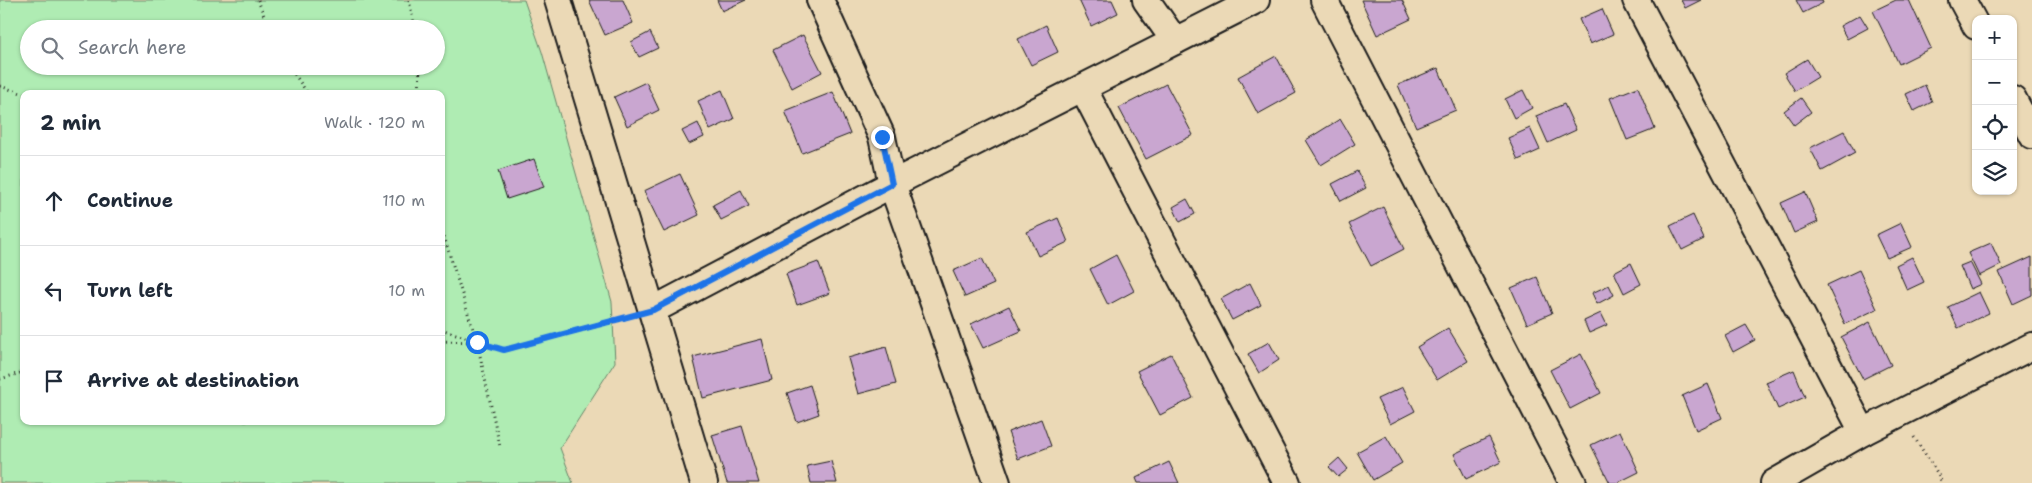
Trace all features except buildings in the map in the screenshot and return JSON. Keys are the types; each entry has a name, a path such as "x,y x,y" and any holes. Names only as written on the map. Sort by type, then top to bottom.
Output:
{"street":[{"path":"558,0 704,483"},
{"path":"820,0 882,137 892,184 996,483"},
{"path":"1146,0 1175,41"},
{"path":"653,310 892,184 1256,0"},
{"path":"1324,0 1573,483"},
{"path":"1636,0 1863,432"},
{"path":"1962,0 1972,19"},
{"path":"1083,88 1288,483"},
{"path":"2016,105 2032,135"},
{"path":"1774,483 1863,432 2032,346"}],"path":[{"path":"258,0 266,20"},
{"path":"409,0 413,20"},
{"path":"295,75 305,90"},
{"path":"419,90 420,75"},
{"path":"0,86 20,93"},
{"path":"445,240 477,342 500,447"},
{"path":"445,330 504,350 653,310"},
{"path":"445,341 477,342"},
{"path":"0,379 20,373"},
{"path":"1899,413 1942,483"}],"green space":[{"path":"0,0 524,0 542,52 612,302 615,362 560,448 573,483 0,483"}],"route":[{"path":"477,342 504,350 653,310 892,184 882,137"}]}
